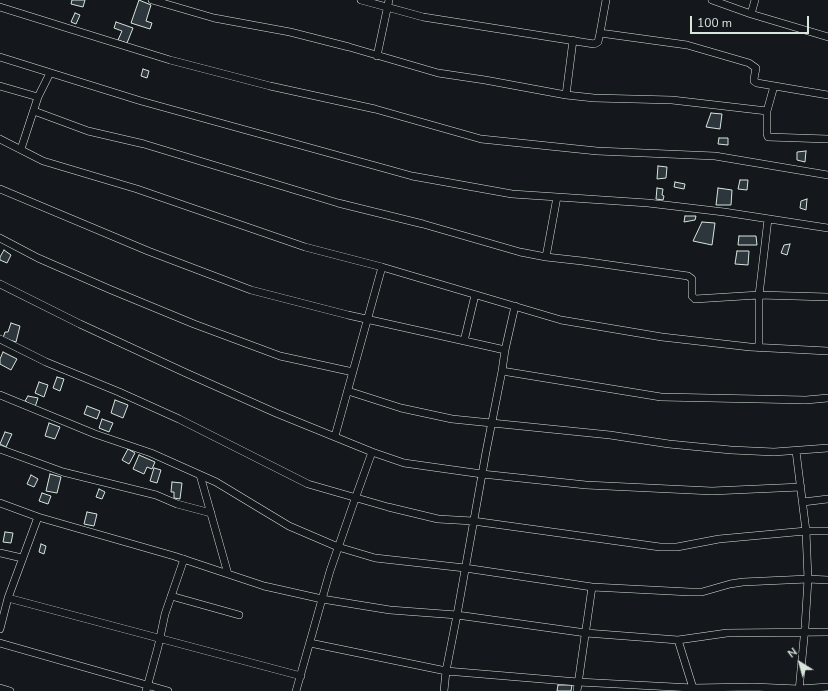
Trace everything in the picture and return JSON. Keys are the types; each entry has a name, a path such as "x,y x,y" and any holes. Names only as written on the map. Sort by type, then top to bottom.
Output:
{"street":[{"path":"152,0 214,18 290,32 438,73 594,98 672,100 768,112"},
{"path":"361,0 388,4 422,17 594,44 598,42 606,0"},
{"path":"712,0 751,14 828,37"},
{"path":"751,14 755,0"},
{"path":"377,56 388,4"},
{"path":"0,7 170,60 270,86 375,109 481,139 597,151 715,156 828,175"},
{"path":"600,33 687,45 753,65 756,68 754,82 757,84 828,95"},
{"path":"566,94 573,40"},
{"path":"0,57 141,101 412,176 512,194 648,203 828,228"},
{"path":"21,149 38,97 50,73"},
{"path":"0,86 38,97"},
{"path":"774,86 768,112 768,137 828,139"},
{"path":"34,112 88,131 144,144 338,203 423,224 520,252 546,257 688,276 692,279 692,296 695,299 759,295 828,297"},
{"path":"0,139 43,161 137,189 305,247 382,267 561,320 662,337 759,348 828,351"},
{"path":"0,189 148,251 251,290 368,320 505,350"},
{"path":"546,257 557,197"},
{"path":"759,348 759,295 768,219"},
{"path":"0,238 38,258 194,324 280,356 353,372"},
{"path":"335,436 382,267"},
{"path":"0,284 80,324 276,413 372,452 404,463 482,474 586,485 712,491 801,487"},
{"path":"464,341 474,295"},
{"path":"444,691 446,671 482,474 505,350 515,306"},
{"path":"0,339 46,362 179,419 308,484 355,498 438,519 474,521 668,548 719,539 806,531 828,531"},
{"path":"502,371 661,397 806,400 828,398"},
{"path":"348,391 401,408 452,419 610,435 669,444 774,452 828,448"},
{"path":"0,396 95,434 151,453 216,482 289,526 338,547 375,558 465,568 592,587 696,592 737,583 808,579 828,580"},
{"path":"0,449 63,472 156,496 177,504 211,513"},
{"path":"796,451 806,531 808,579 805,632 799,690"},
{"path":"296,691 338,547 372,452"},
{"path":"200,475 228,574"},
{"path":"803,502 828,499"},
{"path":"0,503 38,516 184,559 264,586 322,599 390,610 457,615 586,633 678,640 727,634 828,632"},
{"path":"0,629 2,616 8,598 38,516"},
{"path":"0,553 22,558"},
{"path":"147,688 160,640 165,614 184,559"},
{"path":"576,691 592,587"},
{"path":"171,596 239,615"},
{"path":"8,598 160,640 301,676"},
{"path":"678,640 693,688"},
{"path":"0,643 147,688 168,691"},
{"path":"310,643 446,671 578,682 693,688 753,687 799,690 828,687"},
{"path":"0,688 10,691"}],"building":[{"path":"72,0 85,0 83,7 71,4"},
{"path":"139,0 151,5 146,21 152,23 150,29 131,23"},
{"path":"75,13 80,15 76,24 71,22"},
{"path":"116,22 133,28 127,43 118,40 122,31 114,28"},
{"path":"143,69 149,71 147,78 141,76"},
{"path":"711,113 722,114 720,129 706,127"},
{"path":"719,138 728,138 728,145 718,144"},
{"path":"806,151 805,162 797,160 797,152"},
{"path":"658,166 667,167 666,178 657,179"},
{"path":"740,180 748,180 747,190 738,189"},
{"path":"675,182 685,184 684,189 674,187"},
{"path":"657,188 663,189 663,200 656,199"},
{"path":"718,188 732,190 731,205 716,205"},
{"path":"807,199 806,210 800,208 801,201"},
{"path":"685,216 696,216 695,220 684,222"},
{"path":"702,222 715,223 712,245 693,241"},
{"path":"739,236 756,236 757,245 738,245"},
{"path":"790,244 787,255 781,253 784,245"},
{"path":"4,250 11,255 7,263 0,260"},
{"path":"737,251 749,251 748,265 735,264"},
{"path":"11,323 20,326 16,342 3,338 5,332 8,332"},
{"path":"3,352 17,359 11,370 0,364 0,359"},
{"path":"57,377 64,379 60,391 53,388"},
{"path":"39,382 48,385 44,397 35,393"},
{"path":"28,396 38,398 35,407 25,401"},
{"path":"115,400 128,405 123,418 111,413"},
{"path":"87,406 100,411 97,419 84,414"},
{"path":"102,419 113,423 109,432 99,428"},
{"path":"49,423 60,427 55,439 45,436"},
{"path":"5,432 12,434 6,447 0,444"},
{"path":"128,449 135,453 129,464 122,460"},
{"path":"139,455 155,462 152,469 147,467 144,474 133,469"},
{"path":"154,468 161,470 157,483 150,481"},
{"path":"50,474 61,477 57,493 46,491"},
{"path":"31,475 38,479 34,487 27,484"},
{"path":"172,482 182,483 180,499 174,498 174,492 171,492"},
{"path":"99,489 105,492 102,499 96,497"},
{"path":"42,493 51,496 48,504 39,501"},
{"path":"87,512 97,514 94,526 84,524"},
{"path":"5,532 13,533 11,543 3,542"},
{"path":"41,544 46,546 44,554 39,552"},
{"path":"558,685 572,685 571,691 557,691"}]}
